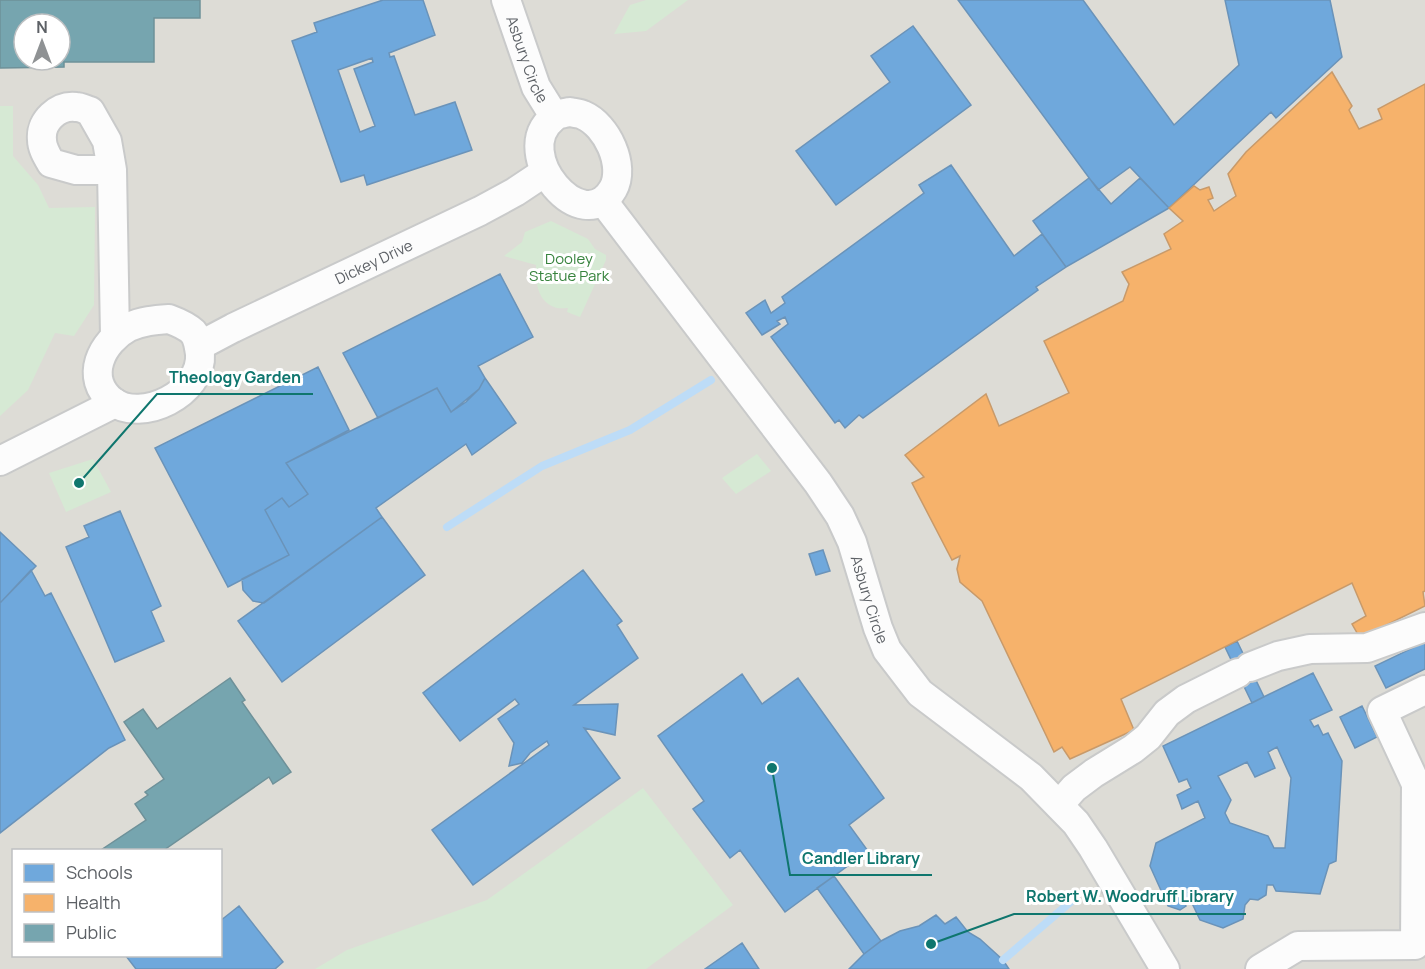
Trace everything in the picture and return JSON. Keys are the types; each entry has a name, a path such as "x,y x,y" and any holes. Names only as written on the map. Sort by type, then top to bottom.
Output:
{"street":[{"name":"Asbury Circle","path":"506,0 536,87 554,116"},
{"name":"Asbury Circle","path":"545,172 540,138 544,127 554,116 570,112 584,115 598,125 607,138 616,162 614,188 603,201 840,516 852,542 887,650 920,693 1017,765 1059,805 1093,848 1165,969"},
{"path":"112,170 115,336"},
{"path":"545,172 562,194 576,203 590,206 603,201"},
{"name":"Dickey Drive","path":"199,346 480,211 545,172"},
{"path":"169,319 193,332 199,346 201,359 198,370 184,392 171,400 146,407 124,406 115,403 104,393 100,384 97,366 101,355 115,336 140,323 169,319"},
{"path":"0,461 115,403"},
{"path":"1059,805 1074,788 1148,737 1167,713 1176,706 1244,670 1278,656 1310,649 1367,648 1425,627"},
{"path":"1260,969 1298,946 1415,945 1416,784 1382,711 1425,690"}],"shaded area":[{"path":"0,0 1425,0 1425,969 0,969"}],"green space":[{"path":"646,0 688,0 646,31 614,34 630,5"},
{"path":"0,106 13,106 13,156 38,185 49,208 95,207 94,305 74,336 55,333 28,390 0,416"},
{"name":"Dooley Statue Park","path":"551,221 588,239 595,249 606,255 606,260 580,317 567,312 568,308 555,308 544,300 538,289 536,265 504,256 522,242 525,232"},
{"path":"757,454 771,471 736,494 722,478"},
{"path":"93,459 111,492 66,512 49,473"},
{"path":"643,788 733,905 646,969 315,969 347,950 487,900"}],"building: Schools":[{"path":"383,0 423,0 435,35 389,53 390,57 394,56 415,115 455,102 472,150 367,185 364,175 341,182 292,41 317,32 314,23","holes":["372,58 373,62 354,69 375,126 360,132 338,70"]},
{"path":"958,0 1083,0 1174,125 1239,65 1225,0 1330,0 1342,57 1276,118 1271,112 1169,208 1130,167 1098,190"},
{"path":"913,26 971,105 836,205 796,151 890,82 871,56"},
{"path":"951,165 1014,256 1042,234 1066,267 1036,287 1038,290 863,418 859,415 845,428 839,420 835,423 771,337 788,324 785,317 777,321 780,324 762,335 746,313 765,300 771,313 785,303 782,297 924,193 919,185"},
{"path":"1089,178 1111,204 1140,178 1169,208 1066,267 1033,221"},
{"path":"500,274 533,337 478,366 485,378 479,389 451,412 437,388 378,418 343,353"},
{"path":"318,367 349,430 286,463 308,494 289,507 282,498 265,510 289,555 228,587 155,448"},
{"path":"485,378 516,423 472,455 466,444 376,508 382,517 264,603 253,601 243,590 242,579 289,555 265,510 282,498 289,507 308,494 286,463 437,388 451,412 479,389"},
{"path":"120,511 161,606 151,611 164,641 115,662 66,547 89,537 84,526"},
{"path":"382,517 425,575 282,682 238,621"},
{"path":"0,532 36,566 0,603"},
{"path":"823,550 830,571 816,575 809,554"},
{"path":"31,570 45,596 51,593 125,740 109,748 0,833 0,603"},
{"path":"583,570 622,621 617,625 638,658 574,705 618,704 615,735 584,728 620,778 473,885 432,830 549,745 547,741 530,753 522,763 509,766 514,743 498,719 519,704 515,699 460,741 423,693"},
{"path":"1237,641 1264,697 1252,703 1225,647"},
{"path":"1425,642 1425,669 1386,688 1375,666"},
{"path":"1313,673 1332,710 1310,720 1314,727 1318,725 1323,735 1328,733 1342,761 1336,861 1329,864 1320,894 1276,891 1273,885 1267,885 1266,895 1258,900 1250,899 1245,905 1243,919 1223,928 1200,920 1189,897 1183,900 1186,906 1180,910 1168,906 1150,866 1156,843 1205,818 1198,801 1182,809 1177,795 1191,788 1187,779 1179,782 1163,746","holes":["1277,747 1291,778 1285,848 1274,848 1268,836 1230,823 1225,813 1231,800 1218,776 1247,762 1255,777 1275,768 1268,752"]},
{"path":"742,674 762,704 798,678 884,798 849,825 868,851 785,912 740,850 730,858 693,809 704,801 658,736"},
{"path":"1362,706 1377,737 1355,748 1340,717"},
{"path":"834,876 881,941 864,954 817,888"},
{"path":"239,906 283,962 275,969 136,969 127,957 222,957 222,919"},
{"path":"936,915 945,924 956,917 968,932 980,939 1003,960 1009,969 849,969 881,941 900,931 919,926"},
{"path":"742,943 759,969 705,969"}],"building: Health":[{"path":"1332,72 1352,106 1349,110 1359,129 1382,119 1378,109 1425,84 1425,591 1423,592 1425,606 1360,638 1352,624 1366,616 1352,583 1121,699 1134,730 1070,759 1062,747 1054,752 982,601 960,582 957,569 960,556 952,560 912,483 924,477 905,455 986,394 999,426 1069,393 1044,341 1123,301 1129,284 1122,272 1171,249 1164,234 1183,221 1169,208 1194,186 1200,190 1209,187 1213,198 1208,200 1214,211 1236,196 1228,174 1246,152"}],"building: Public":[{"path":"0,0 200,0 200,18 154,18 154,62 72,62 72,12 12,12 12,68 0,68"},
{"path":"230,678 245,700 242,702 291,772 273,784 269,777 165,849 102,849 146,820 135,804 148,795 145,792 164,779 124,722 143,709 157,729"}],"waterway":[{"path":"447,527 542,466 630,430 711,380"},
{"path":"1003,960 1074,899"}],"place":[{"name":"Theology Garden","path":"79,483"},
{"name":"Candler Library","path":"772,768"},
{"name":"Robert W. Woodruff Library","path":"931,944"}]}
